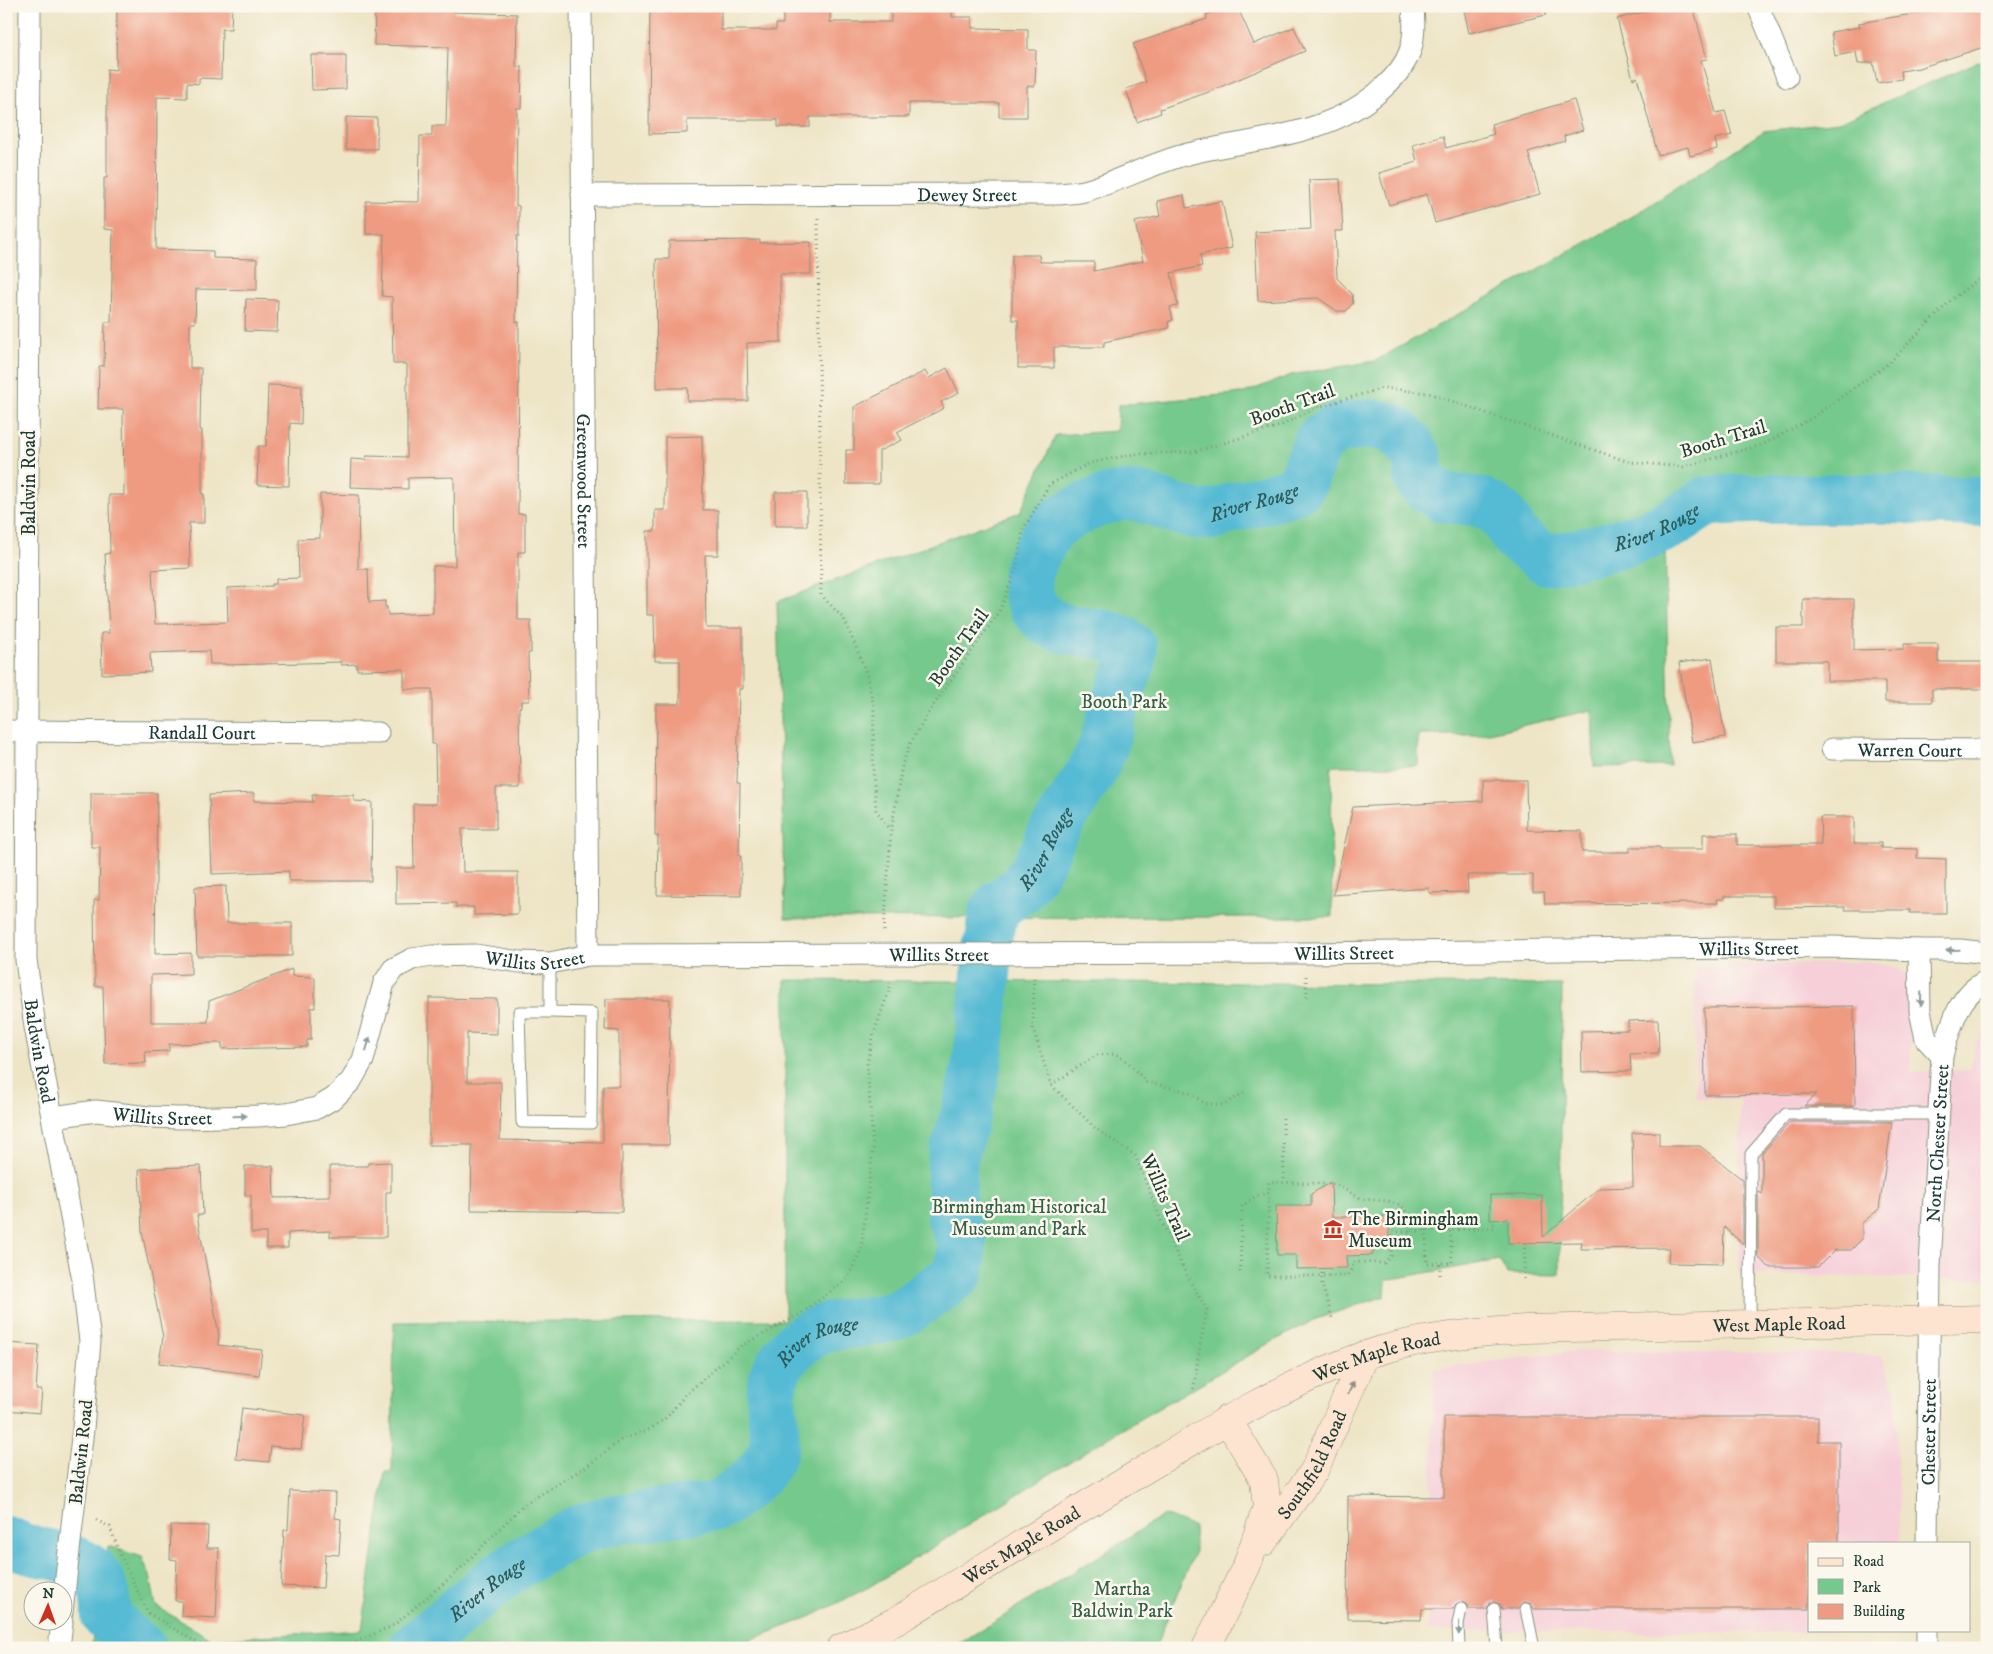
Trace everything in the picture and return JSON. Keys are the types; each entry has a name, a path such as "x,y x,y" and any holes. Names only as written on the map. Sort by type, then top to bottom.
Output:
{"main road":[{"name":"West Maple Road","path":"841,1648 898,1620 1227,1419 1281,1392 1365,1356 1405,1344 1433,1338 1507,1330 1569,1327 1987,1319"},
{"name":"Southfield Road","path":"1247,1565 1314,1470 1365,1356"},
{"name":"Southfield Road","path":"1208,1647 1247,1565 1267,1507 1264,1480 1227,1419"}],"street":[{"name":"Baldwin Road","path":"30,6 26,960 28,988 82,1275 90,1341 83,1429 82,1512 68,1582"},
{"name":"Greenwood Street","path":"581,6 588,955"},
{"name":"Dewey Street","path":"582,195 1058,194 1082,191 1158,163 1190,154 1275,138 1312,128 1340,117 1360,106 1394,78 1410,52 1414,29 1414,6"},
{"path":"1758,6 1787,76"},
{"name":"Randall Court","path":"6,731 378,733"},
{"name":"Warren Court","path":"1832,748 1987,750"},
{"name":"Willits Street","path":"52,1117 96,1111 180,1118 248,1116 286,1114 318,1108 334,1098 351,1081 363,1060 381,991 393,969 412,959 432,956 475,955 520,962 550,963 588,955 1032,955 1833,946 1961,950 1987,953"},
{"path":"1919,950 1920,1011 1926,1039 1942,1056"},
{"name":"North Chester Street","path":"1928,1321 1942,1056 1950,1028 1962,1004 1967,996 1987,980"},
{"name":"Chester Street","path":"1927,1542 1928,1321"},
{"name":"Baldwin Road","path":"59,1648 60,1632"},
{"path":"1927,1632 1927,1648"}],"lane":[{"path":"550,963 550,1012"},
{"path":"519,1012 550,1012 592,1013 591,1123 522,1122 519,1012"},
{"path":"1750,1324 1752,1154 1786,1114 1940,1114"},
{"path":"1459,1648 1458,1624 1462,1609"},
{"path":"1494,1609 1497,1648"},
{"path":"1526,1609 1534,1648"}],"path":[{"path":"818,218 821,595 844,619 865,669 874,706 873,772 876,810 891,832"},
{"name":"Booth Trail","path":"327,1648 345,1646 394,1625 456,1574 522,1506 590,1464 621,1440 650,1428 667,1417 685,1395 741,1346 799,1315 847,1279 861,1250 873,1148 867,1063 874,1033 891,984 885,954 884,927 891,832 902,765 910,744 930,710 999,612 1016,569 1024,530 1049,485 1090,463 1134,454 1194,452 1280,426 1318,407 1383,388 1428,393 1629,462 1683,468 1764,444 1812,418 1889,363 1952,299 1987,273"},
{"name":"Willits Trail","path":"1032,955 1034,977 1033,1030 1051,1085 1096,1129 1136,1155 1160,1218 1185,1272 1207,1310 1200,1339 1193,1392"},
{"path":"1051,1085 1097,1055 1116,1054 1129,1063 1146,1082 1188,1092 1204,1103 1223,1105 1247,1092"},
{"path":"1283,1118 1284,1181"},
{"path":"1409,1231 1406,1214 1402,1206 1388,1201 1362,1199 1335,1184 1269,1182 1267,1276 1347,1276 1352,1269 1353,1262 1384,1263 1392,1256 1392,1232 1494,1228 1494,1220"},
{"path":"1240,1272 1242,1206 1256,1196 1268,1193"},
{"path":"1426,1230 1427,1264 1452,1263 1450,1229"},
{"path":"1524,1279 1525,1243"},
{"path":"1440,1263 1440,1275"},
{"path":"1322,1268 1322,1284 1332,1318"},
{"path":"82,1512 110,1527 119,1552 148,1613 201,1645 227,1648"}],"shaded area":[{"path":"1879,962 1904,971 1908,976 1911,1072 1969,1070 1976,1042 1987,1026 1987,1280 1739,1274 1740,1099 1696,1098 1695,966"},
{"path":"1573,1351 1844,1353 1882,1356 1895,1388 1900,1542 1808,1542 1808,1632 1895,1633 1428,1631 1434,1369"}],"green space":[{"name":"Booth Park","path":"1987,58 1987,517 1809,482 1665,533 1670,766 1594,767 1592,710 1480,735 1418,735 1418,766 1331,766 1332,917 785,918 777,602 1020,512 1056,435 1117,431 1118,405 1244,393 1291,375 1375,361 1633,216 1764,131 1839,122"},
{"name":"Birmingham Historical Museum and Park","path":"785,980 1562,985 1560,1275 1507,1274 1499,1260 1386,1280 1385,1296 1316,1319 1272,1342 1114,1434 869,1587 810,1617 729,1648 91,1648 108,1546 142,1557 150,1576 156,1606 211,1639 362,1630 385,1472 392,1472 394,1322 785,1320"},
{"name":"Martha Baldwin Park","path":"1164,1515 1194,1527 1195,1551 1155,1648 951,1648 993,1623"}],"building":[{"path":"117,6 232,6 231,29 222,29 221,79 199,78 199,84 187,83 187,98 157,97 156,249 213,251 213,258 257,259 257,290 196,289 195,323 190,323 190,368 201,368 200,430 202,430 204,523 189,523 190,568 152,570 155,624 228,622 227,588 272,586 272,584 276,584 276,579 299,578 298,539 320,538 320,494 359,495 358,569 368,569 369,602 385,601 388,615 433,613 433,566 455,566 454,477 408,478 408,489 350,487 351,459 366,460 366,456 407,457 407,364 393,364 392,297 382,296 384,234 366,234 366,201 419,202 420,136 432,136 432,126 446,126 448,47 374,45 375,6 454,6 454,12 517,14 516,67 522,67 521,108 517,108 516,205 519,206 516,322 519,322 518,514 525,514 525,552 518,552 518,620 531,620 531,653 528,653 529,701 521,701 521,707 519,707 520,788 496,788 496,829 462,829 463,872 518,872 518,914 474,915 474,907 456,907 456,903 396,904 396,868 414,868 413,804 436,804 435,744 432,744 432,689 404,689 404,669 357,670 357,664 341,665 341,662 210,664 209,651 150,653 151,672 102,674 101,633 109,633 105,554 110,553 109,495 124,495 123,409 98,409 99,366 104,366 105,322 111,322 113,230 104,229 104,178 107,178 107,69 116,70"},
{"path":"650,6 721,6 721,30 776,30 776,24 783,24 783,6 830,6 830,22 891,22 891,6 952,6 952,17 972,17 972,28 1028,29 1028,50 1036,50 1035,86 1027,86 1027,117 999,117 999,103 909,103 909,117 810,117 810,127 778,127 778,120 687,120 687,133 649,134"},
{"path":"1226,6 1237,6 1254,44 1294,27 1305,51 1206,93 1160,109 1161,113 1137,122 1126,89 1146,82 1133,44 1207,19 1206,15"},
{"path":"1463,6 1545,6 1546,15 1469,33"},
{"path":"1665,6 1693,6 1707,59 1701,60 1716,113 1725,111 1732,135 1715,139 1717,149 1690,156 1688,147 1658,155 1637,77 1633,79 1617,19"},
{"path":"1935,6 1987,6 1987,46 1919,68 1901,71 1902,79 1877,83 1873,62 1858,64 1856,52 1835,56 1831,32 1860,27 1859,23 1936,10"},
{"path":"311,55 346,55 346,89 312,90"},
{"path":"1574,100 1583,130 1564,136 1565,141 1528,152 1540,194 1435,223 1427,194 1389,205 1379,173 1417,162 1413,145 1443,136 1446,148 1494,134 1491,124"},
{"path":"346,117 377,118 377,149 346,149"},
{"path":"1340,179 1343,231 1335,231 1337,278 1352,294 1353,303 1346,311 1337,311 1318,298 1258,301 1255,232 1311,229 1309,180"},
{"path":"1184,195 1186,208 1222,201 1232,248 1200,255 1202,266 1171,273 1178,306 1170,307 1173,320 1168,322 1169,328 1104,342 1104,347 1054,347 1054,368 1018,368 1018,320 1012,320 1012,255 1039,255 1040,262 1094,262 1094,271 1143,261 1135,222 1160,216 1157,201"},
{"path":"760,240 760,243 811,242 811,274 780,274 781,342 747,343 748,401 687,401 688,388 657,388 656,259 669,259 669,241"},
{"path":"246,299 278,300 277,332 245,331"},
{"path":"947,368 959,393 941,402 944,408 897,432 902,440 879,451 879,484 846,484 846,450 854,450 854,407 925,371 929,378"},
{"path":"268,385 302,386 301,424 290,423 289,486 257,485 258,446 266,446"},
{"path":"702,436 703,510 718,510 718,555 705,555 706,628 743,628 743,689 739,689 737,783 740,783 739,856 741,856 741,896 657,895 658,836 655,836 656,704 680,704 680,661 655,661 654,615 647,615 647,531 655,531 655,510 665,510 665,437"},
{"path":"775,492 807,492 807,526 775,526"},
{"path":"1803,599 1854,599 1854,650 1904,649 1904,644 1938,644 1938,662 1987,662 1987,689 1932,689 1932,702 1885,702 1885,681 1827,681 1827,661 1776,661 1776,627 1803,627"},
{"path":"1712,658 1725,737 1692,742 1679,663"},
{"path":"1483,780 1526,780 1527,830 1582,831 1582,852 1630,852 1630,847 1703,849 1703,834 1737,834 1737,845 1821,845 1820,817 1854,817 1854,843 1881,843 1881,848 1917,849 1917,858 1946,859 1946,913 1910,913 1910,910 1845,910 1845,907 1774,908 1774,896 1724,896 1724,899 1717,899 1718,903 1545,904 1544,892 1533,892 1533,875 1467,875 1468,892 1429,893 1429,888 1333,895 1353,807 1483,801"},
{"path":"91,793 157,793 155,954 191,953 191,974 151,975 151,1022 208,1022 209,1001 292,969 292,976 315,977 315,1008 311,1008 311,1040 307,1040 307,1047 222,1049 222,1043 169,1044 169,1051 145,1052 146,1063 105,1064 103,986 95,986 94,900 99,900 100,847 91,847"},
{"path":"254,793 254,801 313,802 312,795 354,795 354,801 372,802 371,881 289,881 289,871 212,874 209,795"},
{"path":"226,886 227,923 292,923 292,956 197,956 195,887"},
{"path":"429,998 497,999 497,1034 467,1033 467,1082 501,1082 500,1140 603,1142 603,1086 619,1086 619,1031 605,1030 606,999 670,999 669,1145 622,1145 622,1212 471,1210 472,1145 429,1145"},
{"path":"1854,1006 1855,1106 1804,1106 1817,1094 1705,1095 1704,1008"},
{"path":"1658,1020 1659,1053 1630,1054 1631,1071 1582,1072 1581,1031 1628,1030 1628,1021"},
{"path":"1790,1122 1892,1122 1879,1209 1862,1223 1862,1239 1851,1250 1835,1250 1818,1267 1769,1267 1758,1257 1758,1191 1762,1194 1762,1153"},
{"path":"1659,1132 1659,1146 1700,1146 1743,1180 1743,1244 1724,1227 1723,1264 1668,1263 1669,1248 1581,1249 1582,1242 1508,1243 1508,1219 1490,1220 1490,1195 1542,1195 1543,1237 1599,1188 1633,1187 1632,1133"},
{"path":"391,1162 391,1192 386,1192 386,1237 330,1237 330,1231 288,1233 288,1248 266,1248 266,1233 251,1233 251,1195 245,1195 245,1166 273,1166 274,1198 330,1197 330,1166 368,1166 368,1163"},
{"path":"201,1166 203,1215 197,1215 219,1335 218,1345 262,1350 259,1375 159,1363 163,1337 142,1232 139,1169"},
{"name":"The Birmingham Museum","path":"1331,1182 1332,1217 1389,1216 1389,1241 1372,1241 1373,1255 1346,1256 1347,1268 1296,1269 1296,1255 1277,1255 1276,1206 1311,1206 1311,1194"},
{"path":"6,1343 39,1345 36,1390 42,1390 40,1413 6,1410"},
{"path":"242,1408 305,1415 301,1449 271,1446 269,1462 236,1459"},
{"path":"1444,1417 1818,1417 1818,1441 1839,1441 1839,1542 1808,1542 1808,1609 1534,1609 1531,1604 1525,1602 1521,1604 1519,1609 1502,1609 1500,1604 1494,1602 1489,1603 1487,1609 1468,1609 1466,1604 1462,1602 1456,1604 1453,1609 1422,1609 1421,1620 1347,1619 1348,1496 1444,1497"},
{"path":"290,1491 336,1493 335,1518 341,1519 339,1555 325,1554 323,1588 281,1586 284,1530 288,1530"},
{"path":"171,1525 208,1526 207,1548 219,1548 216,1618 181,1616 182,1601 175,1601 177,1560 170,1559"}],"waterway":[{"name":"River Rouge","path":"991,926 994,912 999,905 1020,890 1032,875 1044,854 1052,834 1093,769 1103,747 1114,708 1131,662 1132,648 1123,641 1111,636 1071,630 1058,626 1046,620 1036,610 1029,596 1027,589 1028,574 1032,560 1046,536 1060,521 1082,509 1107,499 1131,496 1201,515 1217,514 1300,487 1319,441 1336,429 1366,424 1384,426 1394,430 1408,442 1417,457 1419,479 1422,484 1442,497 1481,502 1496,510 1501,514 1517,539 1547,560 1600,549 1645,536 1673,523 1707,501 1751,499 1885,499 1987,502"},
{"name":"River Rouge","path":"414,1648 502,1575 578,1530 611,1520 722,1504 754,1479 771,1455 775,1439 771,1389 779,1365 792,1349 803,1339 825,1328 873,1321 898,1314 952,1279 959,1272 962,1241 952,1218 952,1162 968,1105 978,1058 989,942"},
{"name":"River Rouge","path":"6,1541 20,1547 67,1558 91,1570 99,1581 104,1596 106,1616 130,1640 141,1648"}],"place":[{"name":"The Birmingham Museum","path":"1333,1229"}]}
